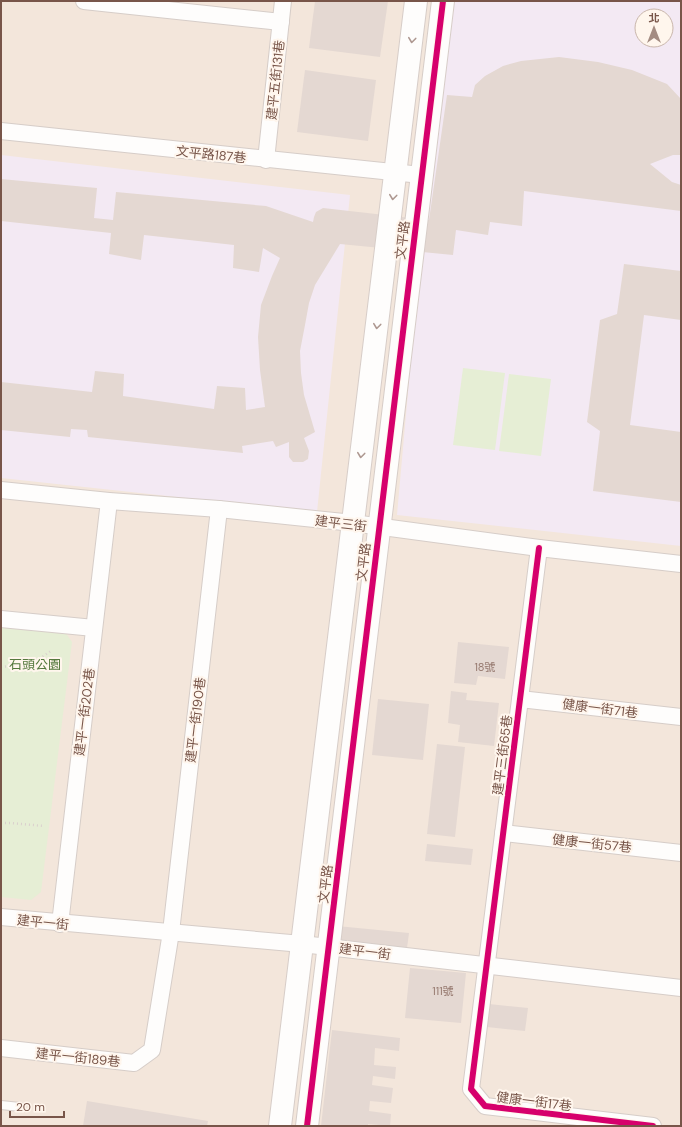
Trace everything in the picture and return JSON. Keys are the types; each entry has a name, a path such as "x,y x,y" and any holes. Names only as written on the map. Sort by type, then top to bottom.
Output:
{"street":[{"path":"84,1 281,22"},
{"name":"建平五街131巷","path":"266,160 284,1"},
{"name":"文平路","path":"280,1126 416,1"},
{"name":"文平路","path":"307,1126 442,1"},
{"name":"文平路187巷","path":"1,131 266,160 421,175"},
{"name":"建平三街","path":"1,490 109,501 219,509 681,564"},
{"name":"建平一街202巷","path":"60,924 109,501"},
{"name":"建平一街190巷","path":"171,932 219,509"},
{"name":"建平三街65巷","path":"486,966 539,548"},
{"path":"1,619 94,628"},
{"name":"健康一街71巷","path":"520,699 681,717"},
{"name":"健康一街57巷","path":"503,833 681,853"},
{"name":"建平一街","path":"1,917 60,924 302,944 681,988"},
{"name":"建平一街189巷","path":"1,1048 134,1063 152,1050 171,932"},
{"name":"健康一街17巷","path":"486,966 472,1089 485,1106 653,1126"}],"lane":[{"path":"1,1105 20,1107"}],"path":[{"path":"1,667 34,663 52,650"},
{"path":"1,823 44,826"}],"shaded area":[{"path":"1,1 681,1 681,1126 1,1126"},
{"path":"443,1 681,1 681,546 397,515"},
{"path":"1,155 350,195 317,512 1,478"}],"green space":[{"path":"463,368 505,373 495,450 453,445"},
{"path":"509,374 551,379 541,456 499,451"},
{"name":"石頭公園","path":"1,625 65,632 72,642 41,892 31,900 1,897"}],"building":[{"path":"315,1 388,1 380,57 309,48"},
{"path":"559,57 598,62 632,70 667,84 681,99 681,155 673,155 650,164 672,182 681,185 681,211 524,191 522,226 490,222 488,235 456,230 453,255 340,244 315,285 309,303 300,351 304,395 315,432 304,438 309,451 308,459 303,462 293,462 289,457 289,442 276,447 273,441 242,446 243,453 88,437 87,430 71,429 70,437 1,430 1,382 92,392 95,371 124,374 123,396 214,409 217,386 245,388 246,410 265,407 260,370 258,337 261,305 280,258 263,248 259,272 233,268 234,245 144,235 141,260 109,254 111,233 1,221 1,179 97,188 94,218 113,220 116,192 266,206 313,222 316,212 323,208 429,220 447,95 472,97 475,85 485,76 503,66 521,61"},
{"path":"305,70 376,80 368,141 297,132"},
{"path":"624,264 681,271 681,320 644,315 630,425 681,432 681,502 593,491 600,431 587,422 600,320 617,314"},
{"path":"458,642 509,647 505,679 478,676 476,685 454,683"},
{"path":"451,691 467,693 466,700 499,703 494,746 458,742 460,725 448,723"},
{"path":"378,699 429,704 423,760 372,755"},
{"path":"437,744 465,747 455,837 427,834"},
{"path":"427,844 473,849 471,865 425,861"},
{"path":"337,926 409,933 407,948 335,941"},
{"path":"410,968 466,973 461,1023 405,1018"},
{"path":"489,1004 528,1008 525,1031 487,1027"},
{"path":"332,1030 400,1038 399,1051 375,1048 374,1065 396,1067 395,1079 373,1076 372,1085 393,1088 391,1103 370,1101 369,1111 391,1114 390,1126 368,1124 368,1126 321,1126"},
{"path":"87,1101 208,1121 207,1126 83,1126"}],"cycle path":[{"path":"307,1126 443,1"},
{"path":"539,548 471,1089 485,1106 653,1126"}]}
